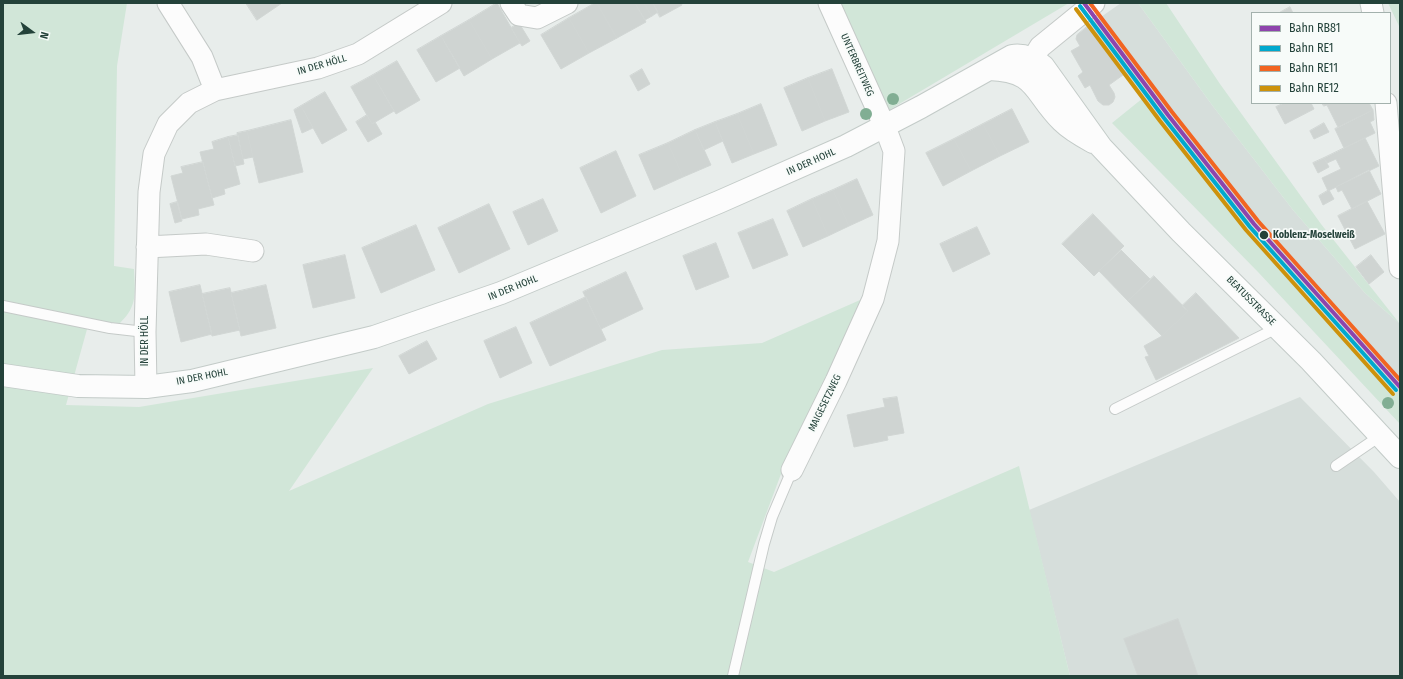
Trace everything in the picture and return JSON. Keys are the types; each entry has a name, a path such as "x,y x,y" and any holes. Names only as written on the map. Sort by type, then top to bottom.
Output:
{"street":[{"path":"168,3 202,57 215,90"},
{"name":"IN DER HÖLL","path":"146,386 145,332 151,170 154,154 161,136 177,112 189,103 215,90 332,64 358,54 441,3"},
{"path":"511,3 519,15 528,18 537,18 565,3"},
{"name":"UNTERBREITWEG","path":"829,3 885,127"},
{"path":"1027,67 1040,47 1086,8"},
{"name":"IN DER HOHL","path":"3,375 78,386 146,386 192,380 374,337 494,296 719,202 846,146 885,127 1012,56 1021,55 1027,67"},
{"name":"BEATUSSTRASSE","path":"1027,67 1047,70 1101,147 1181,232 1277,328 1400,457"},
{"path":"1386,104 1398,227 1400,268"},
{"name":"MAIGESETZWEG","path":"792,470 836,381 870,306 885,260 888,241 894,151 885,127"},
{"path":"147,247 206,244 253,251"}],"lane":[{"path":"3,306 110,328 145,332"},
{"path":"1115,409 1277,328"},
{"path":"1336,466 1380,436"},
{"name":"MAIGESETZWEG","path":"733,676 764,544 772,517 792,470"}],"shaded area":[{"path":"1121,3 1138,3 1212,105 1293,210 1365,293 1400,324 1400,394 1329,320 1194,162 1088,26"},
{"path":"1300,397 1374,472 1400,502 1400,676 1070,676 1029,510"}],"green space":[{"path":"3,3 127,3 117,66 114,266 134,269 135,292 133,305 126,317 120,323 89,322 66,405 139,407 373,368 289,491 488,404 662,350 762,343 867,297 781,474 748,562 774,572 1019,466 1070,676 3,676"},
{"path":"836,3 1069,3 884,113"},
{"path":"1138,3 1166,3 1220,84 1321,224 1400,324 1365,293 1293,210 1212,105"},
{"path":"1388,3 1400,3 1400,38 1399,26"},
{"path":"1143,98 1194,162 1329,320 1400,394 1400,424 1258,272 1112,123"}],"building":[{"path":"246,3 282,3 257,20"},
{"path":"497,3 520,43 492,59 469,20"},
{"path":"597,3 617,38 589,53 569,18"},
{"path":"597,3 635,3 646,22 617,38"},
{"path":"635,3 644,3 652,16 645,20"},
{"path":"644,3 653,3 658,12 652,16"},
{"path":"653,3 681,3 682,5 660,17"},
{"path":"1290,7 1292,12 1281,12"},
{"path":"569,18 589,53 561,69 541,35"},
{"path":"469,20 492,59 464,76 441,36"},
{"path":"519,23 530,41 522,46 511,28"},
{"path":"1088,26 1123,75 1109,85 1115,97 1113,102 1109,105 1103,105 1098,101 1090,85 1085,88 1078,76 1083,72 1071,51 1080,46 1076,39 1077,35"},
{"path":"441,36 460,68 436,82 417,50"},
{"path":"397,61 420,100 396,114 373,75"},
{"path":"642,69 650,84 638,91 630,76"},
{"path":"832,69 849,112 825,121 808,78"},
{"path":"373,75 394,111 372,124 351,87"},
{"path":"808,78 825,121 802,131 784,88"},
{"path":"325,92 347,130 322,144 301,106"},
{"path":"761,104 777,145 754,154 737,114"},
{"path":"1282,104 1312,104 1314,109 1285,124 1276,107"},
{"path":"1323,104 1370,104 1373,110 1338,127 1327,105 1324,106"},
{"path":"301,106 313,128 302,133 294,110"},
{"path":"1012,109 1029,142 1000,156 983,124"},
{"path":"1373,110 1374,120 1370,122 1375,133 1344,148 1335,129"},
{"path":"737,114 754,154 732,163 715,122"},
{"path":"367,115 372,124 375,122 382,134 368,142 356,122"},
{"path":"291,120 303,172 259,183 247,131"},
{"path":"715,122 723,141 704,150 695,130"},
{"path":"1324,123 1329,132 1314,139 1310,131"},
{"path":"983,124 1000,156 971,171 954,139"},
{"path":"695,130 711,165 683,177 668,143"},
{"path":"247,131 253,157 243,159 237,133"},
{"path":"238,135 244,164 235,166 228,137"},
{"path":"228,137 240,184 224,189 225,194 212,198 200,152 214,149 212,142"},
{"path":"1365,138 1379,166 1328,191 1322,178 1341,169 1336,159 1327,163 1324,158"},
{"path":"954,139 971,171 943,186 926,153"},
{"path":"668,143 683,177 654,190 639,155"},
{"path":"616,151 636,196 601,213 580,168"},
{"path":"1324,158 1329,167 1318,173 1313,163"},
{"path":"203,162 214,205 198,209 199,215 182,219 171,176 183,173 181,167"},
{"path":"1369,170 1381,194 1352,209 1342,190 1338,192 1336,187"},
{"path":"857,179 873,215 849,226 833,190"},
{"path":"833,190 849,226 828,236 812,199"},
{"path":"1329,190 1334,199 1323,205 1319,196"},
{"path":"543,199 558,231 528,245 513,212"},
{"path":"812,199 828,236 803,247 787,211"},
{"path":"1367,201 1385,234 1355,249 1338,216"},
{"path":"177,202 182,221 175,223 170,204"},
{"path":"489,204 510,249 459,273 438,228"},
{"path":"1093,214 1124,246 1094,276 1062,244"},
{"path":"773,219 788,255 753,269 738,233"},
{"path":"416,225 435,270 381,293 362,248"},
{"path":"977,227 990,254 953,272 940,244"},
{"path":"716,243 729,277 696,290 683,256"},
{"path":"1121,250 1150,279 1128,301 1099,271"},
{"path":"345,255 355,298 313,308 303,265"},
{"path":"1371,255 1384,272 1369,284 1356,267"},
{"path":"626,272 643,309 601,329 583,292"},
{"path":"1154,276 1188,311 1162,336 1128,301"},
{"path":"200,285 212,334 181,342 169,292"},
{"path":"266,285 276,328 241,336 231,293"},
{"path":"230,288 240,330 212,336 202,294"},
{"path":"1196,293 1239,338 1156,380 1145,357 1149,356 1144,346 1162,336 1188,311 1182,306"},
{"path":"586,297 606,340 550,366 530,323"},
{"path":"516,327 532,363 500,378 484,341"},
{"path":"427,341 437,359 409,374 399,356"},
{"path":"897,397 904,433 887,436 888,440 854,447 847,415 885,407 883,399"},
{"path":"1178,619 1198,676 1138,676 1124,639"}],"rail line":[{"name":"RB81","path":"1084,3 1168,115 1254,224 1400,387"},
{"name":"RE11","path":"1090,3 1172,112 1258,221 1400,380"},
{"name":"RE1","path":"1080,6 1164,118 1250,227 1396,390"},
{"name":"RE12","path":"1076,9 1160,121 1246,230 1393,394"}],"place":[{"name":"Koblenz-Moselweiß","path":"1264,235"}]}
